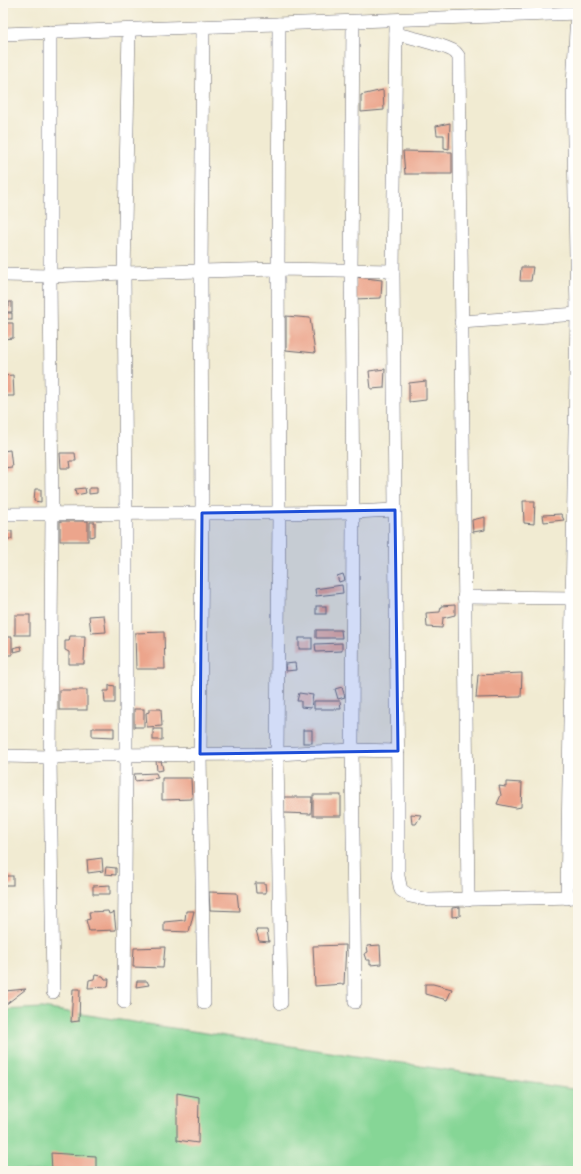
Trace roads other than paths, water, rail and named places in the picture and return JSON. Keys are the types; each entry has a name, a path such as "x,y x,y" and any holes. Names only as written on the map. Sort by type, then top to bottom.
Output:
{"street":[{"path":"3,34 578,13 573,85 578,314 572,898 429,900 410,896 401,890 398,876 393,271 396,20"},
{"path":"353,22 351,271 353,512 352,750 355,1002"},
{"path":"279,24 279,514 277,754 281,1002"},
{"path":"203,27 200,754 204,1003"},
{"path":"124,1002 126,514 124,272 128,30"},
{"path":"50,32 52,513 50,757 53,992"},
{"path":"396,34 408,36 443,47 454,52 459,57 468,900"},
{"path":"3,275 50,276 124,272 278,269 393,271"},
{"path":"461,322 578,314"},
{"path":"3,514 279,514 395,510"},
{"path":"464,597 575,598"},
{"path":"3,756 50,757 277,754 352,750 398,751"}]}
